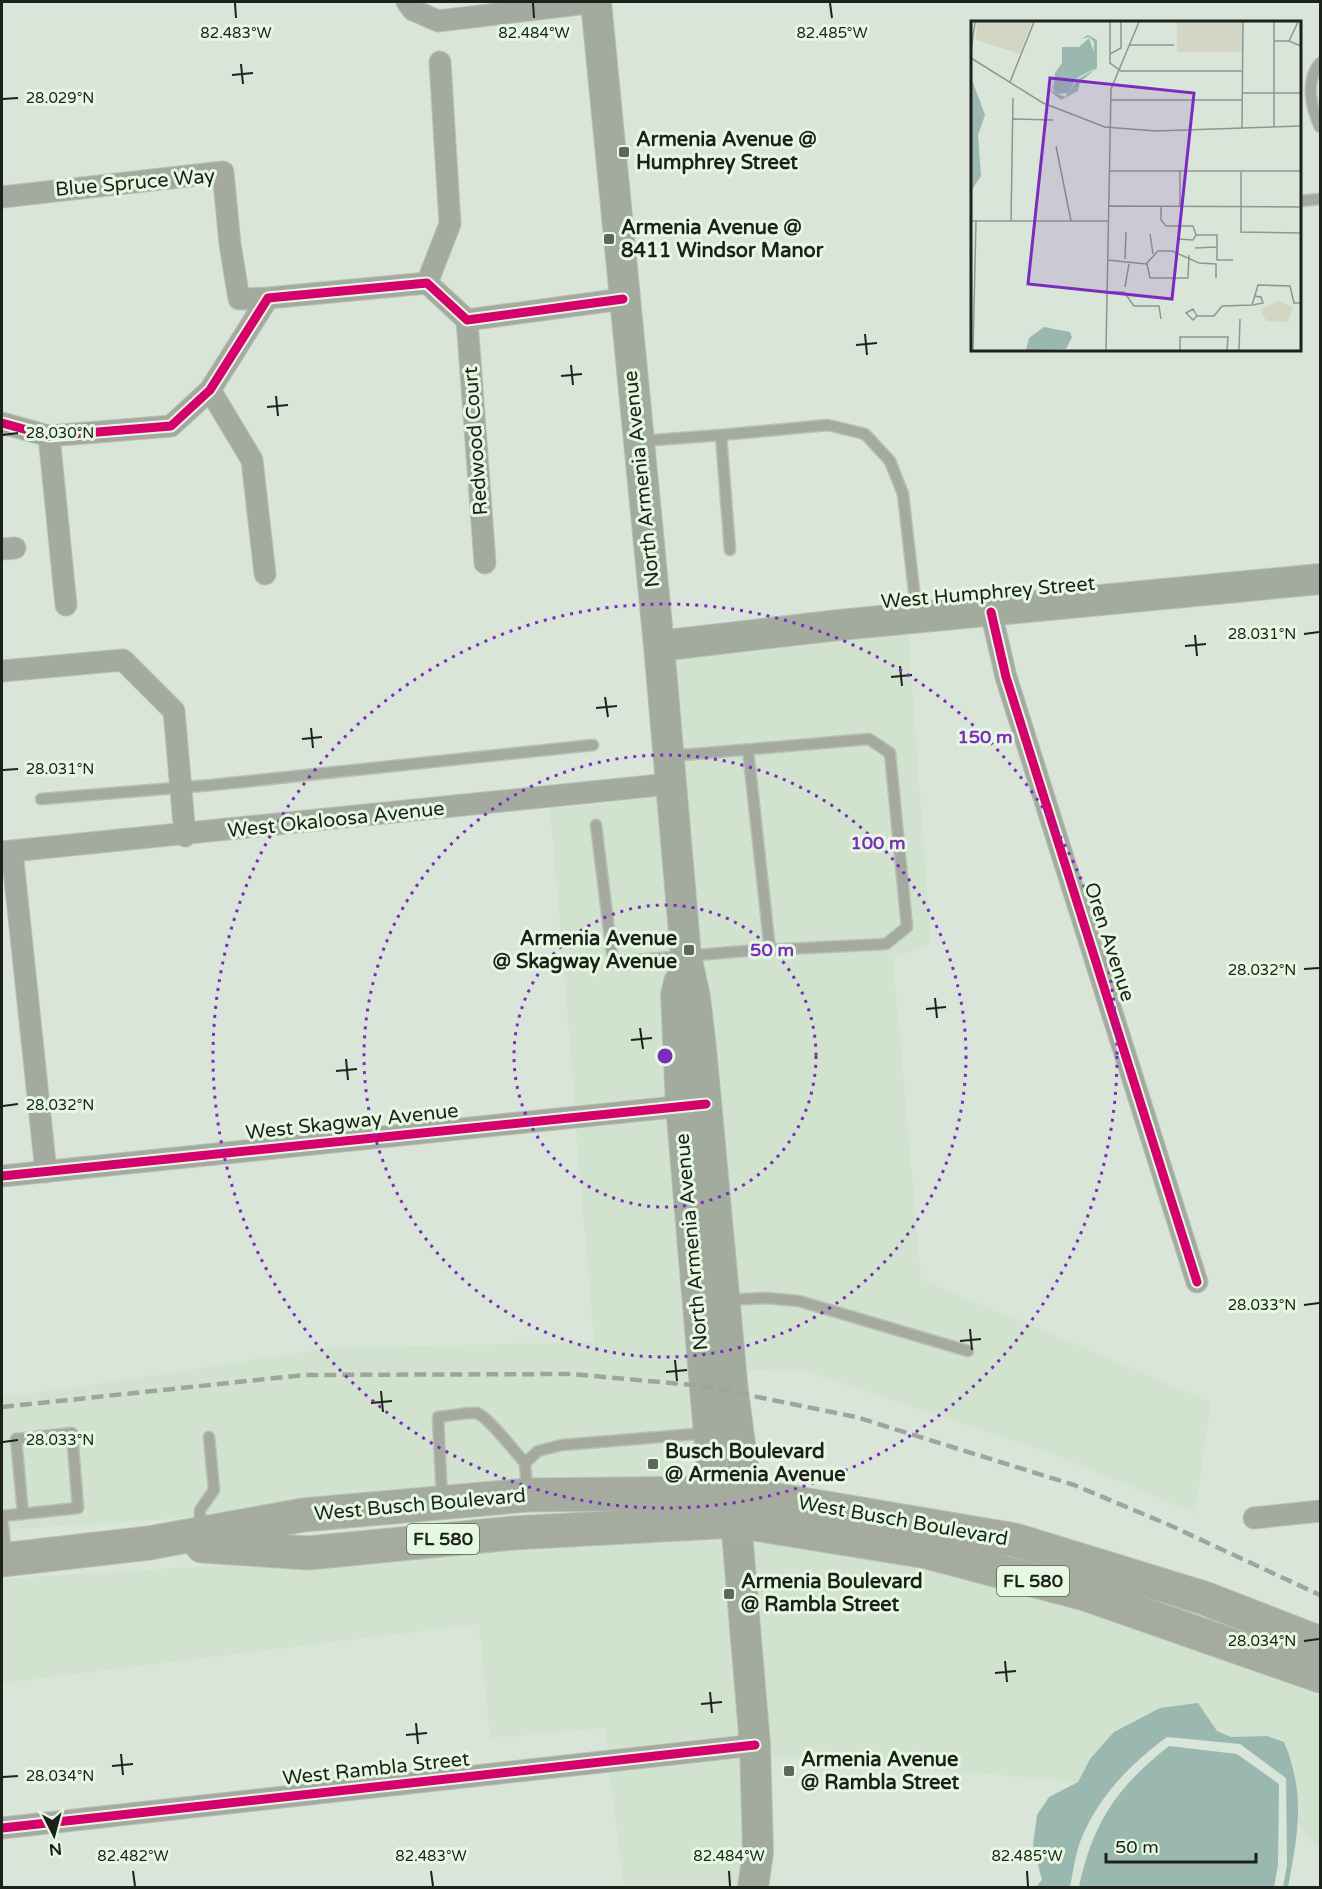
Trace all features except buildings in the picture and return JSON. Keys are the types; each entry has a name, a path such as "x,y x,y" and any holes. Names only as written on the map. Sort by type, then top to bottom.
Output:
{"main road":[{"name":"North Armenia Avenue","path":"596,2 623,299 659,646 686,956 695,997 693,1105 708,1433 714,1493"},
{"name":"West Humphrey Street","path":"659,646 917,618 1320,579"},
{"name":"North Armenia Avenue","path":"693,1105 724,1300 742,1508 759,1852 753,1887"},
{"name":"West Busch Boulevard","path":"4,1560 149,1543 303,1515 528,1495 714,1493 742,1508 927,1552 1084,1594 1320,1676"},
{"name":"West Busch Boulevard","path":"149,1543 308,1552 742,1508 1015,1540 1204,1598 1320,1643"}],"street":[{"path":"407,2 413,10 438,21 596,2"},
{"path":"427,283 450,224 440,62"},
{"name":"Blue Spruce Way","path":"2,197 223,172 239,299 268,298"},
{"path":"2,423 49,436 171,426 210,390 268,298 427,283 467,320 623,299"},
{"name":"Redwood Court","path":"467,320 484,563"},
{"path":"210,390 252,460 265,574"},
{"path":"49,436 66,605"},
{"name":"Oren Avenue","path":"990,612 1006,677 1197,1282"},
{"path":"2,671 123,660 174,711 185,836"},
{"name":"West Okaloosa Avenue","path":"7,852 185,836 669,770"},
{"path":"7,852 46,1172"},
{"name":"West Skagway Avenue","path":"2,1176 693,1105"},
{"path":"1254,1518 1320,1511"},
{"name":"West Rambla Street","path":"2,1828 755,1745"}],"lane":[{"path":"1320,63 1314,69 1310,90 1314,114 1320,127"},
{"path":"1301,201 1320,199"},
{"path":"638,441 828,425 866,434 890,461 903,494 917,618"},
{"path":"721,435 730,550"},
{"path":"596,825 612,962 886,944 907,927 890,753 869,739 748,750 669,770"},
{"path":"40,799 181,788 593,745"},
{"path":"748,750 770,950"},
{"path":"724,1300 765,1298 800,1301 968,1351"},
{"path":"442,1503 438,1417 477,1413 490,1421 503,1440 525,1463 528,1495"},
{"path":"4,1560 2,1516 23,1514 78,1508 72,1433 16,1439 23,1514"},
{"path":"525,1463 538,1451 562,1445 708,1433"},
{"path":"200,1534 200,1510 214,1490 210,1437"}],"shaded area":[{"path":"908,631 931,943 893,958 921,1279 1211,1402 1195,1513 1063,1458 807,1371 741,1370 697,957 670,656"},
{"path":"661,797 675,956 666,995 670,1095 575,1105 550,809"},
{"path":"671,1119 696,1438 671,1475 228,1515 2,1530 2,1397 329,1348 594,1342 576,1129"},
{"path":"653,1538 728,1541 743,1734 608,1750 605,1728 490,1738 479,1624 2,1683 2,1579"},
{"path":"748,1542 801,1544 927,1564 1204,1646 1320,1696 1320,1851 1299,1825 1295,1768 1267,1736 1232,1737 1217,1731 1198,1703 1090,1759 1078,1782 766,1755"},
{"path":"745,1758 743,1883 698,1888 624,1887 610,1773"}],"water":[{"path":"1198,1703 1217,1731 1231,1737 1267,1736 1284,1742 1291,1761 1298,1797 1297,1832 1288,1887 1283,1887 1287,1865 1286,1778 1240,1744 1167,1737 1128,1770 1105,1797 1080,1842 1070,1887 1036,1887 1042,1880 1033,1845 1037,1815 1049,1797 1078,1782 1090,1759 1114,1732 1160,1708"},
{"path":"1169,1746 1237,1754 1279,1784 1278,1865 1274,1887 1079,1887 1092,1843 1110,1808 1135,1776"}],"railway":[{"path":"2,1407 304,1375 571,1374 704,1386 856,1417 1074,1485 1167,1524 1320,1595"}],"cycle path":[{"path":"2,423 49,436 171,426 210,390 268,298 427,283 467,320 623,299"},
{"path":"991,612 1006,677 1197,1282"},
{"path":"2,1176 706,1104"},
{"path":"2,1828 755,1745"}],"place":[{"name":"Armenia Avenue @ Humphrey Street","path":"624,152"},
{"name":"Armenia Avenue @ 8411 Windsor Manor","path":"609,239"},
{"name":"Armenia Avenue @ Skagway Avenue","path":"689,950"},
{"name":"Busch Boulevard @ Armenia Avenue","path":"653,1464"},
{"name":"Armenia Boulevard @ Rambla Street","path":"729,1594"},
{"name":"Armenia Avenue @ Rambla Street","path":"789,1771"}]}
